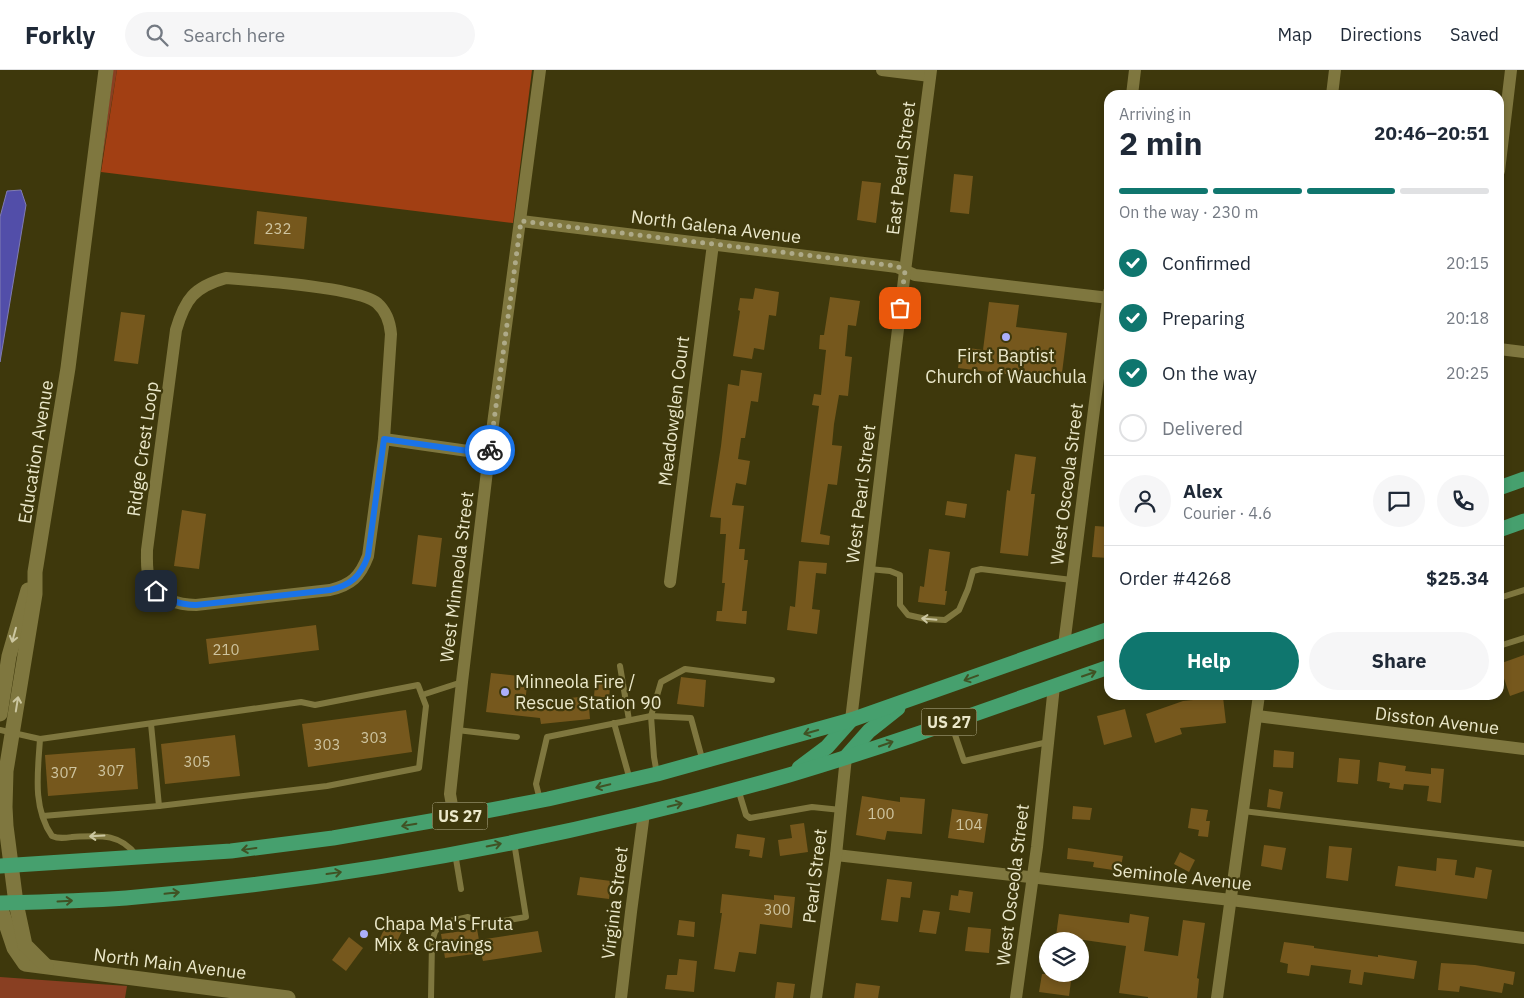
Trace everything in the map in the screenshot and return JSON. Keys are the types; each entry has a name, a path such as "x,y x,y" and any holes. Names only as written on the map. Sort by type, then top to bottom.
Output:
{"highway":[{"path":"1504,486 1524,479"},
{"path":"1504,528 1524,521"},
{"name":"US 27","path":"6,866 231,852 333,838 540,800 704,762 851,720 1104,631"},
{"name":"US 27","path":"0,904 124,898 234,886 337,872 514,841 644,812 789,774 846,757 1104,669"},
{"path":"846,757 869,731 907,700"},
{"path":"789,774 827,747 851,720"}],"street":[{"name":"Education Avenue","path":"46,966 25,945 6,866 8,839 5,806 6,732 35,594 35,572 68,368 106,70"},
{"name":"West Minneola Street","path":"454,817 450,794 462,682 489,454 540,70"},
{"path":"882,70 931,73"},
{"path":"1133,90 1135,70"},
{"path":"1333,90 1335,70"},
{"path":"1504,130 1511,70"},
{"name":"East Pearl Street","path":"905,271 931,73"},
{"name":"North Galena Avenue","path":"521,221 897,266 915,275 1104,296"},
{"name":"Meadowglen Court","path":"670,582 713,244"},
{"name":"West Pearl Street","path":"851,720 905,271"},
{"name":"Ridge Crest Loop","path":"226,278 359,294 378,303 385,312 390,324 391,334 384,439 368,556 366,563 354,581 330,590 196,605 184,605 167,598 156,591 150,583 147,572 147,550 176,330 182,310 197,290 214,281 226,278"},
{"name":"West Osceola Street","path":"1064,645 1104,328"},
{"path":"1504,350 1524,352"},
{"path":"384,439 489,454"},
{"path":"0,714 8,656 35,572"},
{"name":"West Osceola Street","path":"1016,998 1054,686"},
{"path":"1217,998 1259,700"},
{"name":"Disston Avenue","path":"1257,716 1524,749"},
{"name":"Pearl Street","path":"816,998 836,855 846,757"},
{"name":"Virginia Street","path":"621,998 644,812"},
{"name":"Seminole Avenue","path":"836,855 1231,900 1524,938"},
{"name":"North Main Avenue","path":"0,904 14,948 25,964 200,989 288,998"}],"lane":[{"path":"869,569 890,571 900,575 900,605 908,615 926,619 945,620 959,610 973,571 981,569 1072,580"},
{"path":"1504,596 1524,590"},
{"path":"1504,644 1524,638"},
{"path":"620,666 629,720"},
{"path":"657,774 651,716 661,682 685,669 772,680"},
{"path":"422,695 462,682"},
{"path":"6,732 40,739 301,702 315,705 418,685 426,706 419,768 327,786 159,806 43,816"},
{"path":"540,800 536,784 547,737 651,716 691,718 704,762"},
{"path":"950,722 964,761 1048,742"},
{"path":"614,723 630,780"},
{"path":"151,724 159,806"},
{"path":"457,730 517,737"},
{"path":"40,739 38,799 50,832 57,838 105,835 127,845 138,857"},
{"path":"738,788 746,815 750,818 812,807 841,810"},
{"path":"1243,811 1524,844"},
{"path":"431,998 432,942 435,932 442,923 468,917 486,924 526,917 514,841"},
{"path":"454,853 461,889"}],"shaded area":[{"path":"113,70 117,70 100,174"},
{"path":"117,70 532,70 513,223 101,172"},
{"path":"21,190 26,205 0,362 0,217 7,191"},
{"path":"0,977 127,986 125,998 0,998"}],"building":[{"path":"954,174 973,176 969,214 950,212"},
{"path":"862,181 881,183 876,223 857,220"},
{"path":"257,211 307,217 304,249 254,244"},
{"path":"755,288 779,292 776,316 769,315 764,350 754,348 752,359 733,356 740,311 738,310 740,298 753,299"},
{"path":"830,297 860,301 856,326 848,325 845,356 852,357 848,396 839,395 834,424 832,445 842,446 837,485 828,484 820,534 830,536 829,545 801,542 819,406 812,405 814,394 821,395 826,350 819,349 820,335 824,335"},
{"path":"989,302 1019,305 1016,327 1067,333 1061,381 958,368 961,347 983,350"},
{"path":"121,312 145,315 138,364 114,361"},
{"path":"741,370 762,373 758,402 751,401 745,438 741,438 738,459 750,461 746,485 736,483 732,505 744,506 739,549 745,549 744,560 748,560 742,611 747,611 746,624 716,621 717,611 722,611 725,583 722,583 726,534 720,534 721,518 710,517 728,384 739,386"},
{"path":"1015,454 1036,457 1031,494 1035,494 1028,556 1000,553 1007,490 1010,491"},
{"path":"947,501 967,504 965,518 945,515"},
{"path":"182,510 206,514 199,569 174,566"},
{"path":"1095,526 1104,527 1104,558 1092,557"},
{"path":"418,535 442,538 436,587 412,584"},
{"path":"929,549 950,552 945,605 918,602 920,586 924,587"},
{"path":"799,561 827,563 826,574 816,573 812,609 820,610 817,634 787,630 790,606 795,607"},
{"path":"316,625 319,650 209,664 206,639"},
{"path":"1524,655 1524,691 1510,696 1504,679 1504,662"},
{"path":"491,673 528,677 525,703 588,696 590,719 541,724 540,718 486,712"},
{"path":"596,675 611,677 609,698 594,696"},
{"path":"681,677 706,680 704,707 677,704"},
{"path":"1223,700 1226,723 1180,728 1182,734 1155,743 1146,714 1183,701"},
{"path":"1125,709 1132,737 1104,745 1097,716"},
{"path":"406,710 412,752 308,767 302,724"},
{"path":"235,735 240,776 165,784 161,744"},
{"path":"135,748 138,789 48,796 45,755"},
{"path":"1274,750 1294,752 1293,768 1273,767"},
{"path":"1339,758 1360,760 1358,784 1337,782"},
{"path":"1379,762 1406,766 1405,771 1431,774 1431,768 1444,769 1441,803 1427,801 1429,786 1404,784 1403,790 1389,788 1390,783 1377,781"},
{"path":"1269,789 1283,792 1280,809 1267,807"},
{"path":"862,796 900,802 900,797 925,799 922,834 887,831 885,840 856,835"},
{"path":"1073,806 1092,808 1090,820 1072,819"},
{"path":"1191,808 1208,810 1206,821 1210,821 1208,837 1198,836 1199,830 1188,828"},
{"path":"952,809 988,814 984,843 948,838"},
{"path":"804,823 808,852 780,856 778,840 792,838 790,825"},
{"path":"737,834 765,838 762,858 749,856 750,850 735,848"},
{"path":"1264,845 1286,848 1282,870 1261,866"},
{"path":"1329,846 1352,848 1348,881 1326,878"},
{"path":"1068,848 1123,856 1120,871 1093,867 1094,862 1067,859"},
{"path":"1180,852 1195,860 1189,872 1174,864"},
{"path":"1437,858 1457,860 1455,875 1474,878 1476,867 1492,870 1487,899 1395,886 1398,866 1436,871"},
{"path":"580,877 611,881 609,899 577,895"},
{"path":"887,879 912,882 910,898 901,897 898,922 881,920"},
{"path":"959,890 973,892 970,913 949,910 951,895 958,896"},
{"path":"722,894 774,900 774,895 795,897 792,928 760,924 756,954 739,952 735,972 714,969 722,913 720,913"},
{"path":"923,910 940,912 936,934 919,932"},
{"path":"1059,914 1129,923 1130,914 1149,917 1144,951 1178,956 1183,920 1205,923 1197,978 1199,979 1197,998 1148,998 1119,993 1126,946 1089,941 1089,932 1057,932"},
{"path":"679,920 695,922 694,937 677,935"},
{"path":"387,923 402,931 391,954 376,947"},
{"path":"968,927 991,929 989,953 965,951"},
{"path":"477,929 479,940 538,931 542,952 483,961 481,953 445,958 441,934"},
{"path":"349,937 363,948 346,971 332,960"},
{"path":"1284,942 1314,946 1314,948 1417,961 1414,979 1364,972 1362,985 1349,983 1351,970 1311,965 1309,976 1287,973 1288,964 1280,962"},
{"path":"679,959 697,961 694,992 665,989 667,975 677,975"},
{"path":"1441,963 1475,965 1515,972 1513,985 1504,983 1502,993 1460,986 1459,992 1438,990"},
{"path":"777,982 795,984 793,998 775,998"},
{"path":"1041,982 1071,982 1069,996 1039,992"},
{"path":"856,983 880,986 878,998 854,998"}],"way so far":[{"path":"490,450 521,221 897,266 905,271 900,308"}],"place":[{"name":"First Baptist Church of Wauchula","path":"1006,337"},
{"name":"Minneola Fire / Rescue Station 90","path":"505,692"},
{"name":"Chapa Ma's Fruta Mix & Cravings","path":"364,934"}],"route":[{"path":"156,591 184,605 196,605 330,590 342,587 354,581 366,563 368,556 384,439 489,454 490,450"}]}
